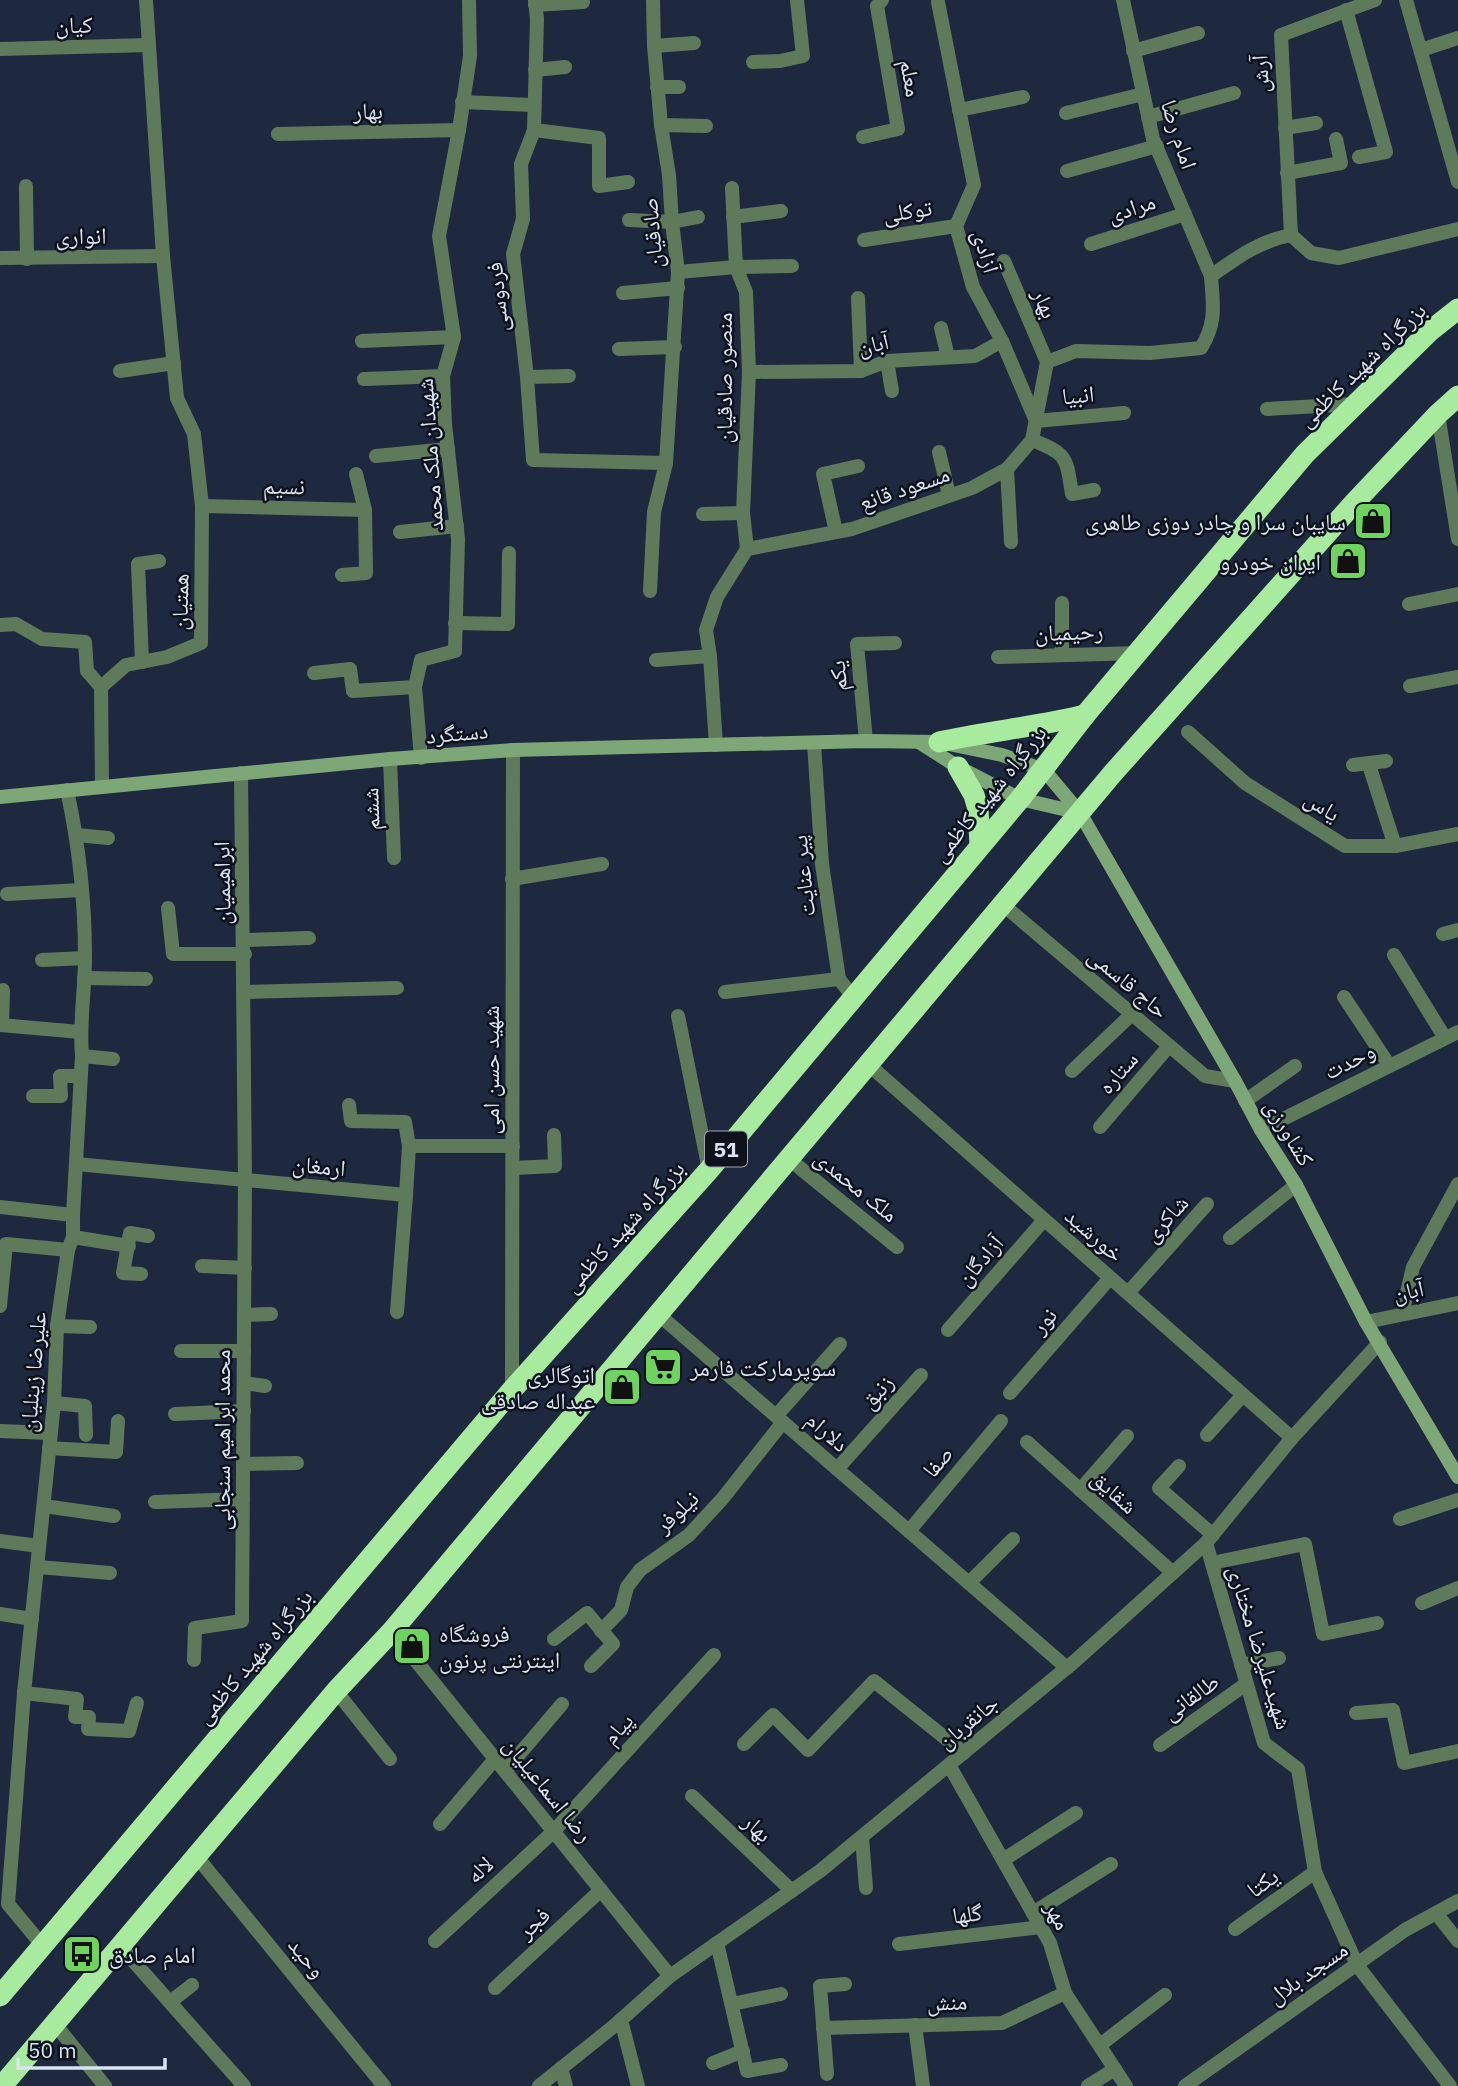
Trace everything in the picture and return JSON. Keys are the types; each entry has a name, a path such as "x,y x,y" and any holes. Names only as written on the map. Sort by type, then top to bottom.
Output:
{"highway":[{"name":"بزرگراه شهید کاظمی","path":"0,1996 512,1390 709,1170 1306,454 1430,331 1458,309"},
{"name":"51","path":"2,2086 336,1691 392,1631 1002,903 1177,700 1354,503 1458,396"},
{"path":"929,742 1050,724 1086,715"},
{"path":"958,767 974,795 978,809 980,845"}],"street":[{"path":"146,0 149,45"},
{"name":"شهیدان ملک محمد","path":"421,758 415,687 421,660 455,651 457,526 443,376 454,337 439,236 470,56 469,0"},
{"name":"صادقیان","path":"650,591 654,512 666,463 678,288 669,176 657,87 653,0"},
{"path":"753,62 780,61 803,56 797,0"},
{"name":"معلم","path":"863,137 898,129 877,6 882,0"},
{"name":"امام رضا","path":"1047,362 1076,351 1150,354 1201,348 1212,331 1214,309 1211,276 1157,146 1148,117 1123,0"},
{"name":"آرش","path":"1291,235 1281,35 1375,0"},
{"path":"1406,0 1458,182"},
{"name":"آزادی","path":"941,1 974,185 956,226 973,286 1002,341 1036,421"},
{"path":"535,3 583,2"},
{"name":"فردوسی","path":"535,3 534,130 521,164 523,219 513,254 533,460 666,463"},
{"path":"1346,10 1386,152 1360,157"},
{"path":"1133,51 1198,33"},
{"path":"1421,50 1458,38"},
{"path":"654,46 694,43"},
{"name":"کیان","path":"0,49 149,45"},
{"name":"همتیان","path":"101,687 126,665 167,657 201,643 202,506 194,435 177,398 163,256 149,45"},
{"path":"535,70 565,67"},
{"path":"657,87 679,87"},
{"path":"1148,117 1234,93"},
{"path":"1066,113 1143,94"},
{"path":"959,110 1023,97"},
{"path":"462,102 534,105"},
{"path":"1284,128 1316,122"},
{"path":"661,125 706,126"},
{"path":"534,130 599,138 599,186 628,182"},
{"name":"بهار","path":"278,134 459,131"},
{"path":"1287,173 1341,163 1336,139"},
{"path":"1067,171 1157,146"},
{"path":"26,186 27,258"},
{"name":"منصور صادقیان","path":"732,188 736,267 746,292 750,372 743,513 747,549"},
{"path":"733,217 781,211"},
{"name":"مرادی","path":"1091,244 1185,214"},
{"path":"629,220 672,222 698,217"},
{"name":"توکلی","path":"864,240 956,226"},
{"path":"1211,276 1249,249 1269,240 1291,235 1311,253 1339,258 1458,229"},
{"name":"انواری","path":"0,258 163,256"},
{"name":"بهار","path":"1004,261 1047,362"},
{"path":"678,272 792,266"},
{"path":"623,293 678,288"},
{"path":"858,298 860,371"},
{"path":"941,328 948,357"},
{"path":"362,341 454,337"},
{"name":"آبان","path":"750,372 860,371 887,361 975,356 1002,341"},
{"path":"619,349 675,347"},
{"path":"887,361 892,391"},
{"name":"مسعود قانع","path":"747,549 852,529 972,488 1007,469 1032,440 1047,362"},
{"path":"120,371 174,363"},
{"path":"364,379 443,376"},
{"path":"527,377 569,376"},
{"path":"1267,409 1355,404"},
{"name":"انبیا","path":"1036,421 1124,413"},
{"path":"1438,414 1458,539"},
{"path":"1032,440 1058,450 1067,463 1072,494 1094,489"},
{"path":"376,456 448,449"},
{"path":"939,452 949,495"},
{"path":"836,532 823,474 858,466"},
{"path":"1007,469 1011,542"},
{"path":"342,575 366,573 365,510 356,474"},
{"name":"نسیم","path":"202,506 365,510"},
{"path":"703,514 743,513"},
{"path":"400,532 457,526"},
{"path":"716,746 706,629 717,597 747,549"},
{"path":"456,623 508,624 509,553"},
{"path":"142,662 138,564 159,561"},
{"path":"1409,604 1458,594"},
{"path":"1062,603 1062,653"},
{"path":"0,625 16,624 42,639 85,642 87,671 101,687 102,786"},
{"name":"یکم","path":"866,741 857,644 895,643"},
{"name":"رحیمیان","path":"999,656 1140,653"},
{"path":"656,660 710,656"},
{"path":"314,673 350,669 353,691 415,687"},
{"path":"1410,686 1458,677"},
{"name":"یاس","path":"1188,732 1245,783 1345,846 1395,846 1458,834"},
{"name":"دستگرد","path":"0,797 390,759 513,750 866,741 929,742 1002,755 1044,769"},
{"path":"929,742 958,767 1020,800 1080,813"},
{"name":"پیر عنایت","path":"814,743 821,864 839,979 854,998"},
{"name":"شهید حسن امی","path":"512,1390 513,750"},
{"name":"ششم","path":"390,759 394,858"},
{"path":"1353,765 1386,761"},
{"path":"1369,765 1395,846"},
{"name":"کشاورزی","path":"1044,769 1080,813 1261,1130 1296,1185 1366,1322 1454,1462 1458,1477"},
{"name":"ابراهیمیان","path":"242,773 245,1181"},
{"name":"علیرضا زینلیان","path":"43,1946 4,1904 54,1403 57,1325 71,1244 76,1164 85,958 77,835 67,790"},
{"path":"77,835 108,838"},
{"path":"512,879 602,864"},
{"path":"7,894 82,890"},
{"name":"حاج قاسمی","path":"1002,903 1205,1076 1235,1081"},
{"path":"168,908 173,954 309,938"},
{"path":"1443,934 1458,930"},
{"path":"1394,955 1451,1035"},
{"path":"42,960 85,958"},
{"path":"84,978 146,979"},
{"path":"725,992 839,979"},
{"path":"245,992 397,988"},
{"path":"3,990 1,1025 80,1031"},
{"path":"1344,997 1389,1065"},
{"path":"1072,1071 1132,1014"},
{"path":"678,1016 709,1170"},
{"name":"وحدت","path":"1261,1130 1451,1035"},
{"name":"ستاره","path":"1100,1127 1170,1046"},
{"path":"82,1056 113,1059"},
{"name":"خورشید","path":"868,1064 1292,1438"},
{"path":"1245,1101 1295,1066"},
{"path":"33,1096 61,1096 60,1076 80,1076"},
{"path":"349,1105 351,1121 405,1122 409,1146 397,1312"},
{"path":"513,1168 555,1166 554,1135"},
{"path":"409,1146 513,1146"},
{"name":"ملک محمدی","path":"789,1158 897,1247"},
{"name":"ارمغان","path":"76,1164 406,1195"},
{"name":"محمد ابراهیم سنجابی","path":"194,1660 195,1628 242,1621 245,1181"},
{"path":"1402,1314 1413,1268 1458,1184"},
{"path":"1230,1238 1296,1185"},
{"name":"شاکری","path":"1128,1293 1207,1204"},
{"path":"0,1207 73,1215"},
{"name":"آزادگان","path":"948,1330 1044,1220"},
{"path":"141,1274 123,1273 130,1233 148,1236"},
{"path":"0,1306 6,1244 129,1247"},
{"path":"202,1266 244,1268"},
{"name":"نور","path":"1010,1393 1110,1278"},
{"name":"آبان","path":"1366,1322 1458,1303"},
{"path":"244,1315 271,1314"},
{"name":"دلارام","path":"658,1314 1067,1668"},
{"path":"57,1325 90,1327"},
{"name":"جانقربان","path":"539,2086 621,2020 670,1976 792,1891 862,1837 1067,1668 1210,1539 1292,1438 1380,1342"},
{"name":"نیلوفر","path":"601,1631 621,1611 627,1587 640,1570 689,1535 723,1498 779,1419 840,1344"},
{"path":"181,1351 244,1351"},
{"name":"زنبق","path":"837,1469 921,1375"},
{"path":"244,1382 265,1386"},
{"path":"1207,1435 1243,1395"},
{"path":"54,1403 85,1406 86,1435"},
{"path":"175,1414 244,1411"},
{"path":"0,1431 116,1452 118,1421"},
{"name":"صفا","path":"909,1531 1001,1421"},
{"path":"1080,1490 1127,1436"},
{"name":"شقایق","path":"1027,1442 1173,1573"},
{"path":"243,1464 297,1463"},
{"path":"1179,1466 1159,1488 1210,1539"},
{"path":"155,1502 243,1499"},
{"path":"1400,1519 1458,1500"},
{"path":"44,1506 114,1516"},
{"path":"969,1583 1013,1539"},
{"name":"شهیدعلیرضا مختاری","path":"1210,1539 1212,1563 1264,1743 1297,1769 1315,1872 1357,1965 1451,2086"},
{"path":"0,1541 40,1546"},
{"path":"1212,1563 1305,1544 1323,1634 1377,1623"},
{"path":"38,1567 110,1573"},
{"path":"1422,1603 1458,1588"},
{"path":"554,1639 587,1613 612,1644 591,1666"},
{"path":"0,1614 32,1619"},
{"name":"رضا اسماعیلیان","path":"392,1631 670,1976"},
{"name":"پیام","path":"554,1831 714,1655"},
{"path":"1241,1665 1279,1658"},
{"path":"744,1744 773,1715 808,1750 874,1681 964,1753"},
{"name":"طالقانی","path":"1160,1745 1246,1684"},
{"path":"336,1691 390,1759"},
{"path":"24,1693 77,1699 75,1717 89,1717 88,1729 129,1731 137,1703"},
{"path":"505,1771 562,1704"},
{"path":"1356,1713 1393,1710 1404,1763 1458,1751"},
{"path":"440,1824 495,1759"},
{"name":"مهر","path":"949,1766 1050,1943 1065,1993 1126,2086"},
{"name":"بهار","path":"692,1796 792,1891"},
{"path":"1003,1860 1076,1813"},
{"name":"لاله","path":"435,1941 554,1831"},
{"path":"862,1837 866,1888"},
{"name":"وحید","path":"197,1857 384,2086"},
{"path":"1033,1913 1111,1864"},
{"name":"یکتا","path":"1235,1929 1315,1872"},
{"name":"فجر","path":"495,1987 601,1890"},
{"name":"مسجد بلال","path":"1185,2086 1405,1930 1458,1901"},
{"path":"1436,1913 1458,1941"},
{"name":"گلها","path":"899,1944 1041,1927"},
{"path":"717,1943 747,2071 781,2065"},
{"path":"120,1946 244,2086"},
{"path":"827,2074 820,1986 845,1984"},
{"path":"170,2002 192,1985"},
{"name":"منش","path":"823,2028 1002,2023 1065,1993"},
{"path":"732,2004 781,1994"},
{"path":"1100,2045 1165,1995"},
{"path":"621,2020 638,2086"},
{"path":"54,2023 105,2086"},
{"path":"915,2025 923,2086"},
{"path":"713,2063 743,2051"},
{"path":"561,2068 566,2086"},
{"path":"1088,2086 1115,2069"}],"place":[{"name":"سایبان سرا و چادر دوزی طاهری","path":"1373,521"},
{"name":"ایران خودرو","path":"1348,561"},
{"name":"سوپرمارکت فارمر","path":"663,1367"},
{"name":"اتوگالری عبداله صادقی","path":"622,1387"},
{"name":"فروشگاه اینترنتی پرنون","path":"412,1646"},
{"name":"امام صادق","path":"82,1954"}]}
